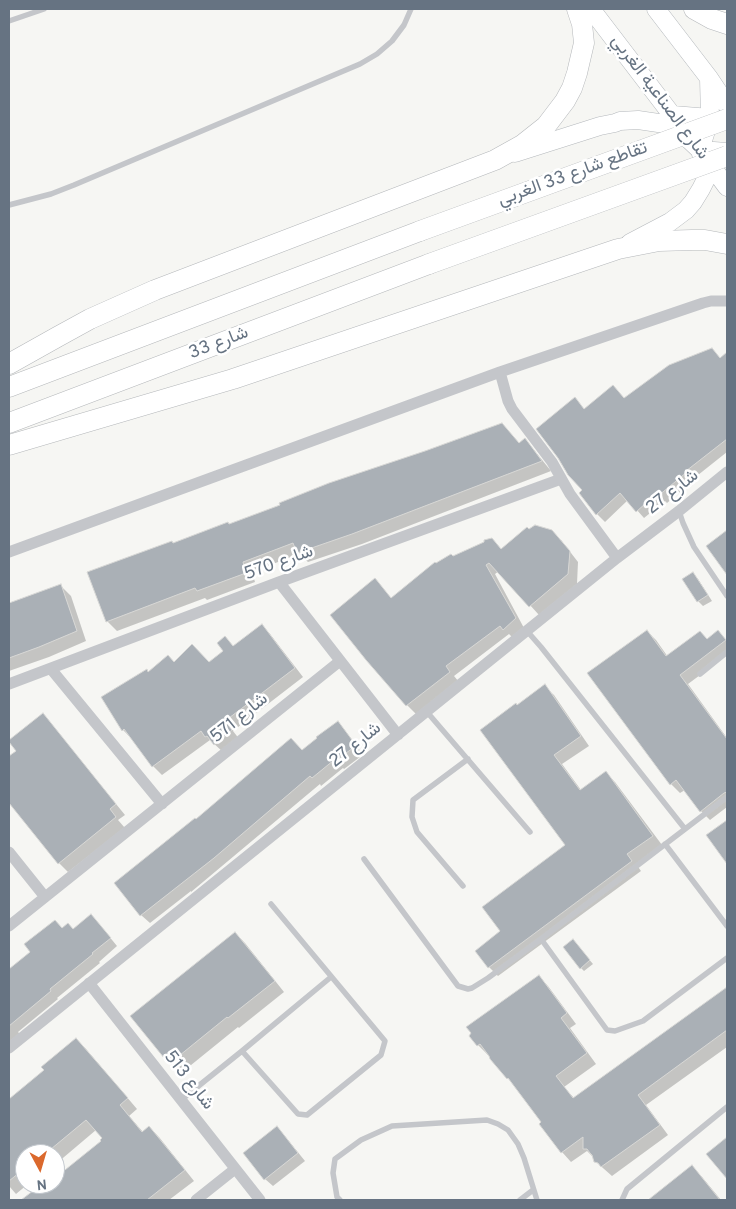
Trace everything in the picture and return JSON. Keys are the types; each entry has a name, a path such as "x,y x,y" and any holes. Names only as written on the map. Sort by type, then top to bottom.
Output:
{"highway":[{"path":"9,364 90,319 138,297 495,160 522,146 551,120 565,101 577,73 584,43 578,9"},
{"path":"694,9 712,19 727,24"},
{"name":"تقاطع شارع 33 الغربي","path":"420,231 719,119"},
{"name":"تقاطع شارع 33 الغربي","path":"429,264 727,156"},
{"name":"شارع 33","path":"9,387 420,231"},
{"path":"9,445 233,379 618,249 659,242 692,240 727,244"},
{"name":"شارع 33","path":"9,423 429,264"}],"main road":[{"name":"شارع الصناعية الغربي","path":"592,9 727,187"},
{"path":"656,9 709,78 727,105"},
{"path":"709,78 719,119 727,126"},
{"path":"673,116 719,119"},
{"path":"700,150 719,119"},
{"path":"495,160 586,130 620,121 638,120 672,125 700,150 706,179 693,202 686,210 670,222 618,249"},
{"path":"700,150 727,152"}],"street":[{"path":"9,552 500,372 703,303 727,301"},
{"path":"500,372 508,402 512,409 552,462 570,494 617,558"},
{"name":"شارع 27","path":"9,1048 617,558 727,472"},
{"name":"شارع 570","path":"9,684 279,582 561,479"},
{"path":"279,582 398,734"},
{"name":"شارع 571","path":"9,926 340,661"},
{"path":"51,669 162,804"},
{"path":"9,852 45,897"},
{"name":"شارع 513","path":"89,983 260,1200"},
{"path":"196,1200 235,1169"}],"lane":[{"path":"9,21 44,9"},
{"path":"9,206 74,185 360,64 377,54 392,41 404,25 411,9"},
{"path":"679,511 688,535 700,558 727,596"},
{"path":"527,631 685,829"},
{"path":"700,674 727,652"},
{"path":"427,712 530,832"},
{"path":"463,886 417,832 412,817 413,800 468,759"},
{"path":"364,859 458,986 468,989 476,986 541,939 727,797"},
{"path":"665,844 727,926"},
{"path":"242,1051 298,1114 307,1115 381,1055 385,1041 271,904"},
{"path":"541,939 607,1030 615,1031 643,1021 727,958"},
{"path":"181,1100 331,977"},
{"path":"622,1200 628,1189 727,1107"},
{"path":"340,1200 337,1197 333,1173 335,1159 361,1140 392,1126 488,1120 508,1130 518,1144 537,1200"},
{"path":"520,1200 533,1190"}],"building":[{"path":"712,348 720,358 727,352 727,439 658,496 656,494 636,512 620,493 596,515 579,493 582,490 568,475 536,429 575,397 584,409 613,385 624,398 669,365"},
{"path":"502,423 519,443 525,438 542,461 352,534 297,553 293,543 243,562 246,573 197,591 195,588 106,622 87,572 228,522 229,524 280,505 279,503 329,483"},
{"path":"535,525 552,530 570,551 568,574 529,607 489,563 486,565 516,618 503,630 500,626 446,666 450,672 406,706 330,615 375,578 391,598 435,562 492,538 501,549 527,527 529,529"},
{"path":"727,530 727,575 706,546"},
{"path":"693,572 708,595 697,602 682,579"},
{"path":"61,584 77,631 9,658 9,603"},
{"path":"262,624 295,668 225,721 232,730 214,745 201,731 152,767 124,729 122,731 101,697 147,669 148,672 168,655 174,662 192,644 209,662 223,651 217,643 225,636 233,646"},
{"path":"647,630 666,656 700,631 707,639 718,630 726,640 680,675 727,739 727,792 700,812 676,780 670,785 587,673"},
{"path":"545,684 581,736 554,755 580,790 606,771 653,836 627,854 632,861 488,968 475,951 500,931 482,907 565,845 480,730"},
{"path":"43,713 116,804 110,809 116,817 58,864 9,803 9,756 16,751 9,740"},
{"path":"338,721 355,744 351,746 353,748 334,760 312,778 310,776 214,858 140,916 114,883 196,819 291,738 302,750"},
{"path":"727,820 727,864 706,835"},
{"path":"91,914 111,938 9,1026 9,969 30,952 24,944 55,920 62,928 68,923 73,929"},
{"path":"235,932 275,981 169,1064 130,1016"},
{"path":"573,939 590,960 580,969 563,947"},
{"path":"539,975 567,1013 561,1018 587,1053 556,1076 573,1098 727,987 727,1030 638,1095 660,1125 601,1167 598,1163 594,1162 592,1155 587,1149 583,1149 583,1137 561,1153 539,1124 541,1122 508,1078 490,1059 480,1044 477,1046 469,1036 471,1033 466,1027"},
{"path":"76,1038 128,1098 120,1105 142,1132 149,1126 185,1170 147,1200 21,1200 29,1194 65,1194 65,1170 101,1141 102,1138 86,1120 57,1144 15,1144 15,1176 9,1181 9,1099 44,1070 41,1067"},
{"path":"277,1126 298,1153 264,1180 243,1153"},
{"path":"727,1137 727,1179 706,1154"},
{"path":"692,1165 720,1200 648,1200"}]}
